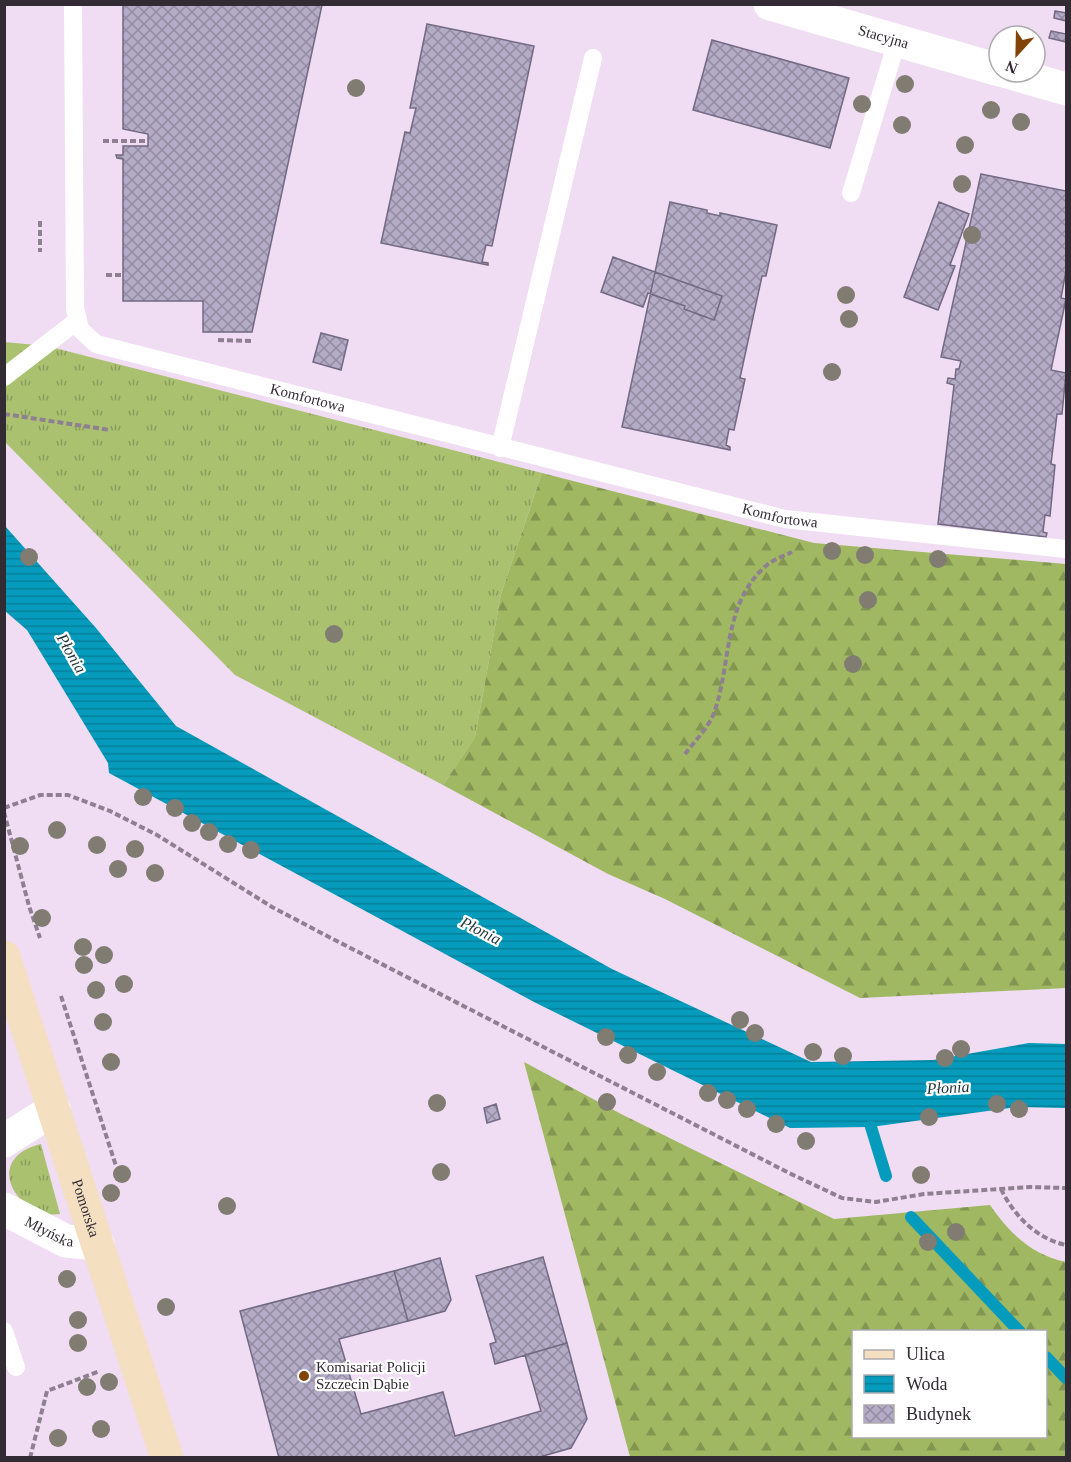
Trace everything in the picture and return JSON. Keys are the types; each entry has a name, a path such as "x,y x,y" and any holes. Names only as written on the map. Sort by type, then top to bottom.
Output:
{"street":[{"name":"Stacyjna","path":"770,4 987,67"},
{"path":"1047,83 1066,88"},
{"name":"Pomorska","path":"4,957 167,1458"},
{"path":"4,1141 54,1109"},
{"name":"Młyńska","path":"4,1209 66,1241 98,1244"}],"lane":[{"path":"4,377 78,320 75,309 73,4"},
{"path":"850,193 897,41"},
{"path":"500,448 593,58"},
{"name":"Komfortowa","path":"78,320 80,329 96,344 785,519 1066,549"},
{"path":"4,1331 16,1367"}],"path":[{"path":"74,141 148,141"},
{"path":"40,221 40,253"},
{"path":"4,414 110,430"},
{"path":"685,754 713,716 731,627 738,605 751,582 768,564 822,536 834,525"},
{"path":"4,808 40,795 68,795 110,811 157,835 272,907 329,938 842,1198 876,1202 924,1194 1030,1187 1066,1188"},
{"path":"1001,1189 1019,1218 1034,1231 1066,1245"},
{"path":"30,1458 47,1391 103,1370 106,1378"}],"green space":[{"path":"4,342 47,346 542,473 501,594 475,737 443,785 235,675 5,442"},
{"path":"542,473 814,543 1066,564 1066,988 860,998 665,899 608,874 443,785 475,737 501,594"},
{"path":"524,1062 621,1114 834,1219 990,1205 1005,1225 1022,1241 1042,1254 1066,1262 1066,1457 630,1457"},
{"path":"41,1144 60,1214 43,1215 33,1210 13,1189 10,1180 12,1162 28,1148"}],"water":[{"name":"Płonia","path":"5,526 96,628 176,726 612,969 811,1062 933,1060 1029,1043 1066,1044 1066,1108 1017,1107 871,1127 790,1128 536,1003 109,773 108,763 27,630 5,611"}],"building":[{"path":"123,4 322,5 252,332 203,332 203,301 123,301 123,159 117,158 116,155 123,155 123,146 148,146 148,134 123,129"},
{"path":"1055,11 1066,13 1066,21 1054,18"},
{"path":"427,24 534,46 492,246 486,245 482,262 488,265 381,243 405,132 410,133 416,108 410,108"},
{"path":"1051,31 1066,34 1066,42 1049,38"},
{"path":"712,40 849,78 830,148 693,110"},
{"path":"981,174 1066,191 1066,271 1061,298 1066,299 1051,370 1066,373 1062,414 1057,414 1051,464 1055,465 1050,516 1045,515 1043,532 1047,533 1046,537 938,524 954,385 947,383 948,378 955,379 956,369 959,369 961,361 941,357"},
{"path":"670,202 707,210 707,213 720,216 720,213 777,225 766,276 762,276 740,378 745,379 734,430 729,429 726,445 730,447 730,450 622,427"},
{"path":"939,202 969,214 950,265 955,266 938,310 904,297"},
{"path":"613,257 722,296 714,320 684,309 685,306 648,293 643,307 601,292"},
{"path":"321,333 348,340 341,370 313,362"},
{"path":"496,1104 500,1119 487,1123 484,1108"},
{"path":"543,1257 567,1343 495,1364 490,1344 496,1342 476,1276"},
{"path":"440,1258 451,1300 445,1311 408,1321 394,1271"},
{"name":"Komisariat Policji Szczecin Dąbie","path":"394,1271 408,1321 339,1339 361,1414 443,1392 455,1436 541,1411 525,1355 567,1343 587,1419 571,1448 536,1458 279,1458 240,1311"}],"waterway":[{"path":"871,1127 886,1176"},
{"path":"911,1217 1018,1330"},
{"path":"1047,1358 1066,1378"}],"place":[{"name":"Komisariat Policji Szczecin Dąbie","path":"304,1376"}]}
